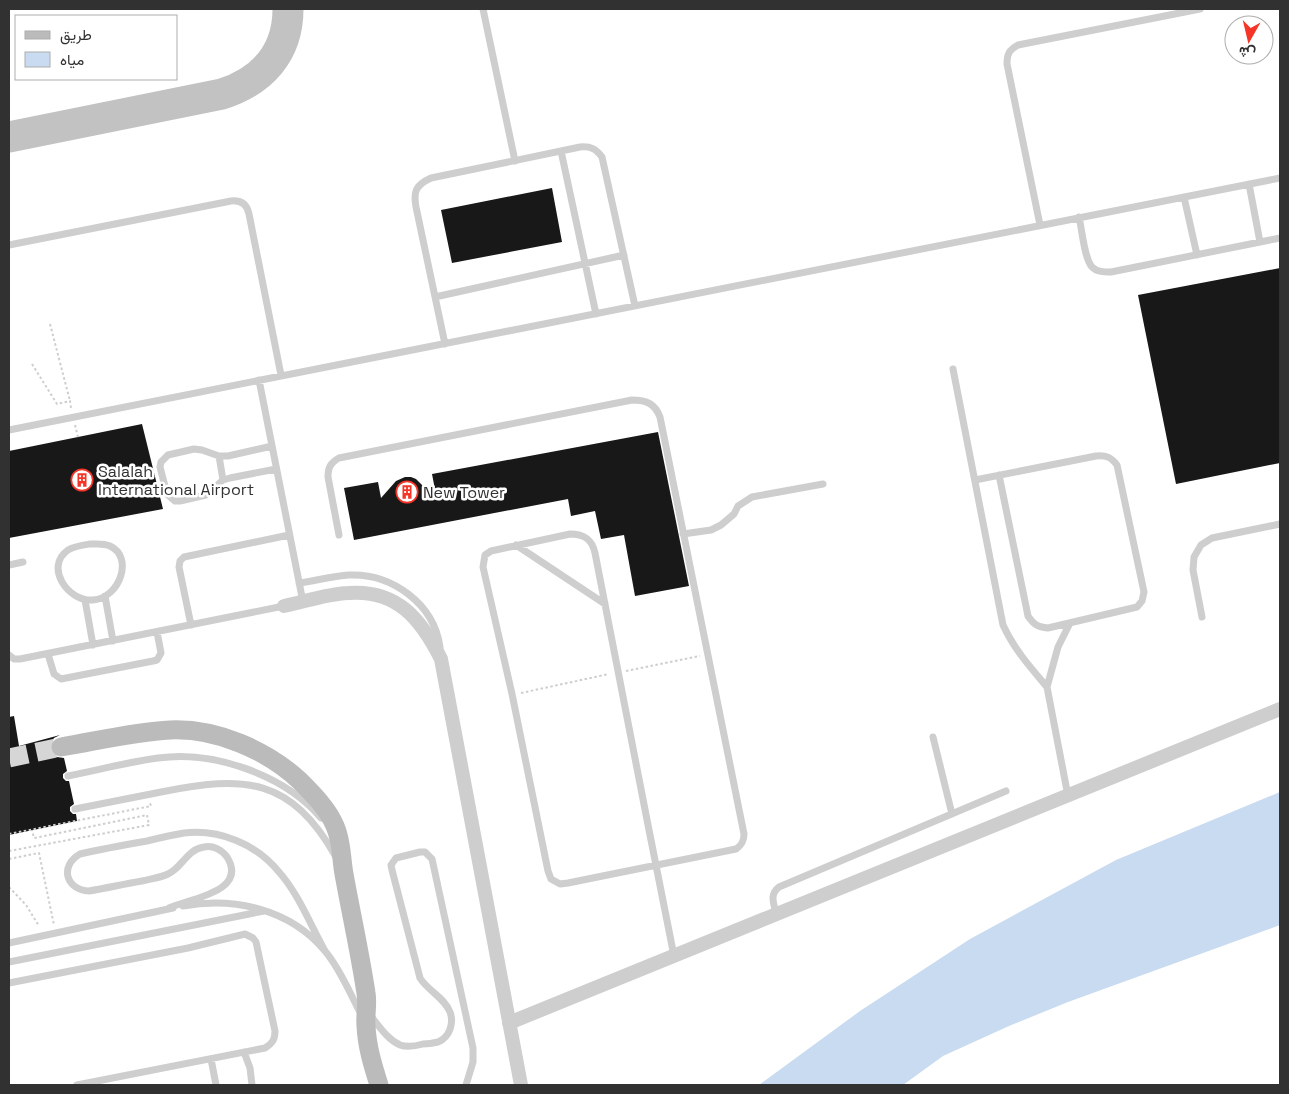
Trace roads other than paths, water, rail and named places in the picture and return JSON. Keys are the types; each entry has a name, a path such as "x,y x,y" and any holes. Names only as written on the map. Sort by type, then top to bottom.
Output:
{"street":[{"path":"284,606 347,593 374,595 387,599 405,609 420,623 428,633 441,659 521,1085"},
{"path":"509,1023 1280,709"},
{"path":"61,747 146,732 172,730 198,732 224,738 272,759 293,774 312,792 328,813 335,825 340,840 342,864 367,995 366,1017 371,1060 379,1085"}],"lane":[{"path":"482,9 514,161"},
{"path":"1040,225 1007,64 1007,56 1011,49 1018,45 1200,9"},
{"path":"445,344 414,198 417,189 423,182 431,178 561,151 589,146 597,150 602,157 634,306"},
{"path":"561,151 596,314"},
{"path":"9,430 1280,178"},
{"path":"1248,184 1260,242"},
{"path":"1184,197 1197,255"},
{"path":"9,245 231,201 243,203 248,208 250,214 281,375"},
{"path":"1079,217 1088,258 1092,267 1101,272 1111,272 1280,238"},
{"path":"435,297 624,255"},
{"path":"953,368 1003,625 1021,657 1047,687"},
{"path":"259,380 303,602"},
{"path":"339,535 328,478 328,469 332,462 339,458 632,400 642,400 650,403 657,409 741,819 744,840 741,846 736,849 656,865 568,883 560,884 551,880 483,567 485,555 491,551 516,545 570,534 580,534 588,538 593,544 605,604 656,865 674,956"},
{"path":"272,446 228,456 219,456 194,449 168,455 161,462 160,468 167,494 180,501 206,495 223,480 276,469"},
{"path":"975,480 1000,475 1096,456 1104,455 1112,458 1117,465 1144,592 1142,601 1137,607 1048,628 1040,627 1033,623 1028,616 1000,475"},
{"path":"219,456 223,480"},
{"path":"683,534 711,530 721,525 728,520 738,506 752,497 823,484"},
{"path":"1202,617 1194,570 1194,557 1201,545 1212,538 1280,524"},
{"path":"191,625 179,567 184,557 289,534"},
{"path":"102,544 110,546 117,552 121,567 119,582 114,590 105,596 96,600 85,600 67,590 59,571 63,555 69,550 80,546 102,544"},
{"path":"516,545 605,604"},
{"path":"9,565 23,562"},
{"path":"299,583 348,575 372,578 394,585 421,605 430,618 439,641 441,659"},
{"path":"105,596 113,640"},
{"path":"85,600 93,645"},
{"path":"9,655 14,659 20,659 284,606"},
{"path":"1068,796 1047,687 1058,647 1070,623"},
{"path":"48,654 54,674 61,679 153,661 157,660 161,654 157,632"},
{"path":"933,737 952,814"},
{"path":"68,776 159,758 181,756 202,758 244,768 264,776 296,800 316,812 328,826 342,864"},
{"path":"75,809 200,784 229,783 260,787 296,800 342,864"},
{"path":"776,915 772,896 779,887 1006,791"},
{"path":"169,908 222,889 230,876 229,861 225,854 219,850 204,846 196,849 167,875 89,892 77,889 72,885 68,874 70,862 80,854 184,833 202,832 234,839 266,859 279,872 366,1017 402,1046 438,1042 445,1037 452,1022 447,1006 425,986 420,978 392,870 392,865 396,858 425,852 432,859 474,1048 473,1062 466,1085"},
{"path":"9,943 169,908 215,903 250,906 267,911 292,923 325,951"},
{"path":"9,962 267,911"},
{"path":"9,983 188,948 246,934 256,942 275,1031 275,1039 270,1045 265,1048 77,1085"},
{"path":"244,1052 250,1068 252,1085"},
{"path":"210,1058 216,1085"}],"water":[{"path":"1280,792 1280,925 1068,1002 1009,1026 943,1056 903,1085 759,1085 860,1011 970,939 1116,860"}],"tunnel":[{"path":"9,758 61,747"}],"place":[{"name":"Salalah International Airport","path":"82,480"},
{"name":"New Tower","path":"407,492"}]}
